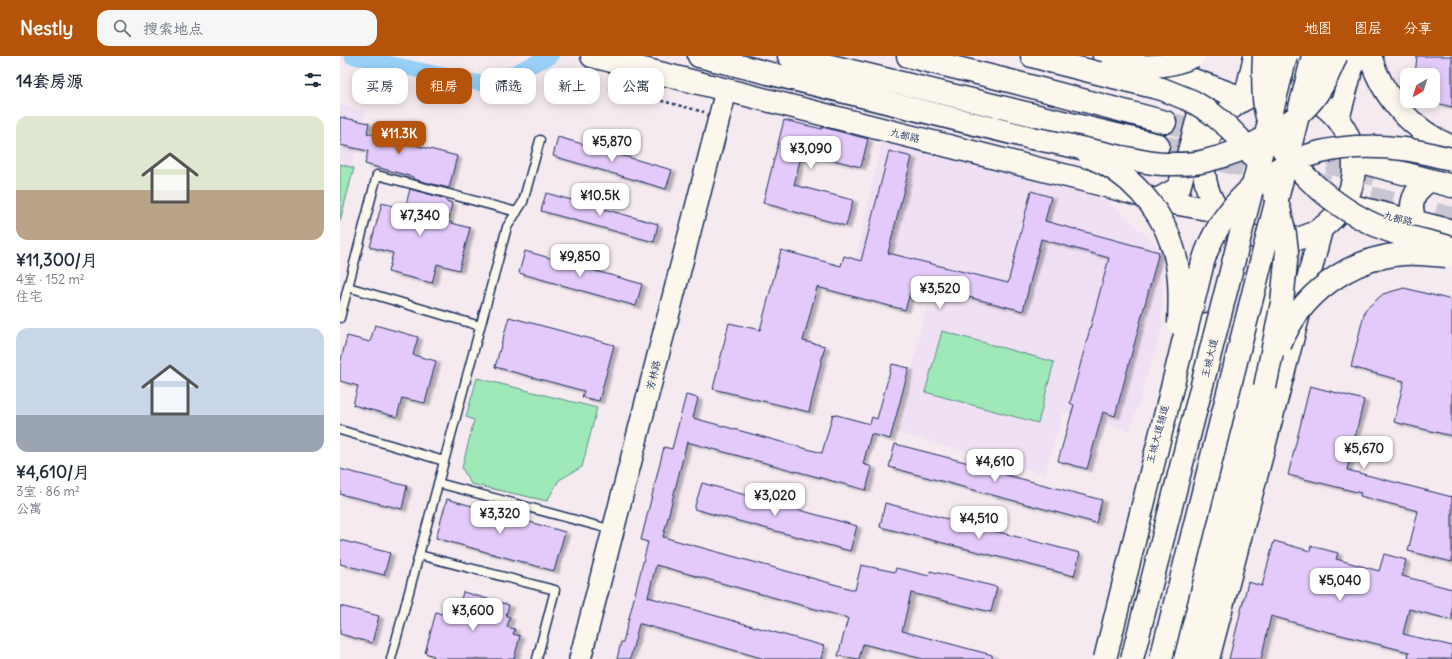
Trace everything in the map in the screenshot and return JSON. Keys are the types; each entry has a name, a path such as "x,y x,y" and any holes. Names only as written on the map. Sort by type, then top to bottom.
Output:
{"main road":[{"path":"699,56 1032,138 1161,164 1204,162 1242,149 1264,138 1290,121 1305,108 1316,95 1327,77 1336,56"},
{"path":"789,56 1158,145"},
{"path":"908,56 1165,122"},
{"path":"1104,56 1188,78 1244,98 1255,56"},
{"path":"1041,58 1140,67 1169,64 1194,56"},
{"path":"1264,56 1264,103 1273,132 1281,147 1324,194 1359,217 1382,228 1452,248"},
{"path":"1266,92 1275,56"},
{"name":"王城大道","path":"1132,659 1286,56"},
{"path":"1161,659 1313,56"},
{"path":"1317,101 1328,56"},
{"path":"1338,119 1355,56"},
{"path":"1370,56 1382,86 1398,108 1421,131 1452,148"},
{"name":"九都路","path":"597,57 1099,184 1225,218"},
{"path":"1041,58 1155,87 1192,101 1210,112 1239,138 1265,173 1273,190 1280,212 1287,251 1282,303 1265,387 1192,659"},
{"path":"1157,200 1179,188 1199,114 1188,78"},
{"name":"九都路","path":"1276,90 1290,91 1317,101 1338,119 1346,130 1351,144 1355,171 1353,184 1344,204 1331,221 1321,230 1296,240 1282,242 1269,241 1242,233 1225,218 1208,192 1204,178 1203,164 1205,150 1209,136 1216,124 1225,113 1244,98 1266,92 1276,90"},
{"path":"1032,138 1083,154 1098,160 1116,171 1148,202 1161,221 1172,246 1179,279 1178,338 1175,376"},
{"path":"1105,659 1203,262 1212,239 1225,218 1236,204 1255,185 1269,174 1294,160 1308,155 1350,148 1382,147 1406,149 1452,160"},
{"path":"1354,160 1452,186"},
{"path":"1416,222 1412,215 1413,199 1420,186 1429,181"},
{"name":"九都路","path":"1344,204 1452,231"},
{"name":"王城大道","path":"1118,659 1199,352 1225,218"},
{"name":"王城大道辅道","path":"1099,659 1157,432 1225,218"},
{"path":"1207,654 1321,230"},
{"path":"1176,659 1282,242"},
{"path":"1265,387 1282,339 1292,321 1317,292 1339,275 1366,261 1391,256 1415,254 1452,257"},
{"path":"1157,432 1199,352"}],"street":[{"name":"芳林路","path":"590,659 618,531 720,116 731,92"},
{"name":"芳林路","path":"580,659 618,531 731,92"}],"lane":[{"path":"390,659 507,227 523,202 540,140"},
{"path":"340,318 377,175 516,212"},
{"path":"348,286 480,326"},
{"path":"340,430 444,461"},
{"path":"438,483 618,531"},
{"path":"419,555 555,590 537,659"}],"path":[{"path":"664,101 720,116"}],"shaded area":[{"path":"340,105 366,111 340,208"},
{"path":"882,140 1058,185 1106,200 1162,250 1162,328 1130,430 1063,412 1045,474 897,432 930,294 853,273"}],"green space":[{"path":"340,164 354,168 340,221"},
{"path":"942,331 1054,362 1038,423 925,392"},
{"path":"477,378 597,408 582,467 559,480 547,501 471,484 462,468 474,420 466,417"}],"building":[{"path":"1417,56 1452,56 1452,107 1440,104 1440,68 1416,68"},
{"path":"340,117 369,123 367,133 457,156 449,188 413,179 413,177 365,164 368,151 340,145"},
{"path":"784,120 822,129 822,127 868,139 861,167 802,152 794,185 853,200 846,226 763,203"},
{"path":"558,137 672,170 666,189 553,156"},
{"path":"889,151 912,157 888,253 1008,283 1031,191 1051,197 1045,221 1159,252 1115,416 1103,412 1087,469 1058,461 1074,405 1070,403 1109,258 1041,239 1023,311 913,283 905,310 817,287 803,341 825,346 809,412 713,389 729,323 760,330 781,250 841,266 844,256 861,261"},
{"path":"410,189 446,199 446,201 452,203 448,222 470,228 459,270 437,264 432,283 388,272 393,253 370,247 382,203 405,209"},
{"path":"546,193 658,224 654,242 541,211"},
{"path":"525,251 642,284 636,306 519,273"},
{"path":"1404,288 1452,300 1452,436 1394,422 1404,381 1351,367 1365,310 1383,294"},
{"path":"509,317 614,345 599,401 582,397 584,391 495,367"},
{"path":"375,325 418,337 413,355 436,361 425,403 402,398 397,417 353,405 358,386 340,381 340,364 347,336 370,342"},
{"path":"892,364 909,368 890,439 871,434 863,464 872,467 866,490 687,442 663,537 855,590 861,565 895,572 896,568 929,576 930,571 997,587 991,612 911,593 902,631 992,655 992,659 923,659 863,644 859,659 838,656 848,618 656,565 648,597 824,646 821,659 765,659 639,624 630,659 617,659 621,642 623,642 648,542 641,540 664,447 672,449 686,395 698,398 693,418 822,453 833,414 870,424 872,417 877,419"},
{"path":"1310,386 1364,400 1347,470 1452,497 1452,562 1408,551 1418,511 1360,496 1361,493 1288,475"},
{"path":"895,444 996,470 995,472 1102,500 1096,523 889,467"},
{"path":"340,469 407,486 402,509 340,494"},
{"path":"702,483 857,526 850,551 694,509"},
{"path":"447,499 565,532 554,571 436,538"},
{"path":"885,503 1080,553 1074,576 880,527"},
{"path":"340,540 390,553 384,575 340,564"},
{"path":"1274,541 1310,551 1311,546 1338,553 1336,559 1379,571 1384,554 1406,560 1402,576 1452,589 1452,620 1409,609 1403,634 1452,646 1452,659 1408,659 1409,652 1271,616 1261,659 1229,659 1248,582 1262,586"},
{"path":"463,592 509,605 506,616 510,617 507,627 515,629 513,634 520,636 514,659 433,659 434,656 425,653 436,612 444,615 446,609 454,611 457,602 460,603"},
{"path":"340,606 379,616 372,643 340,634"}],"waterway":[{"path":"352,56 488,85 551,56"}],"tunnel":[{"path":"1165,122 1251,144"},
{"path":"1158,145 1275,174"},
{"path":"1296,155 1375,175"},
{"path":"1307,181 1452,218"}]}
